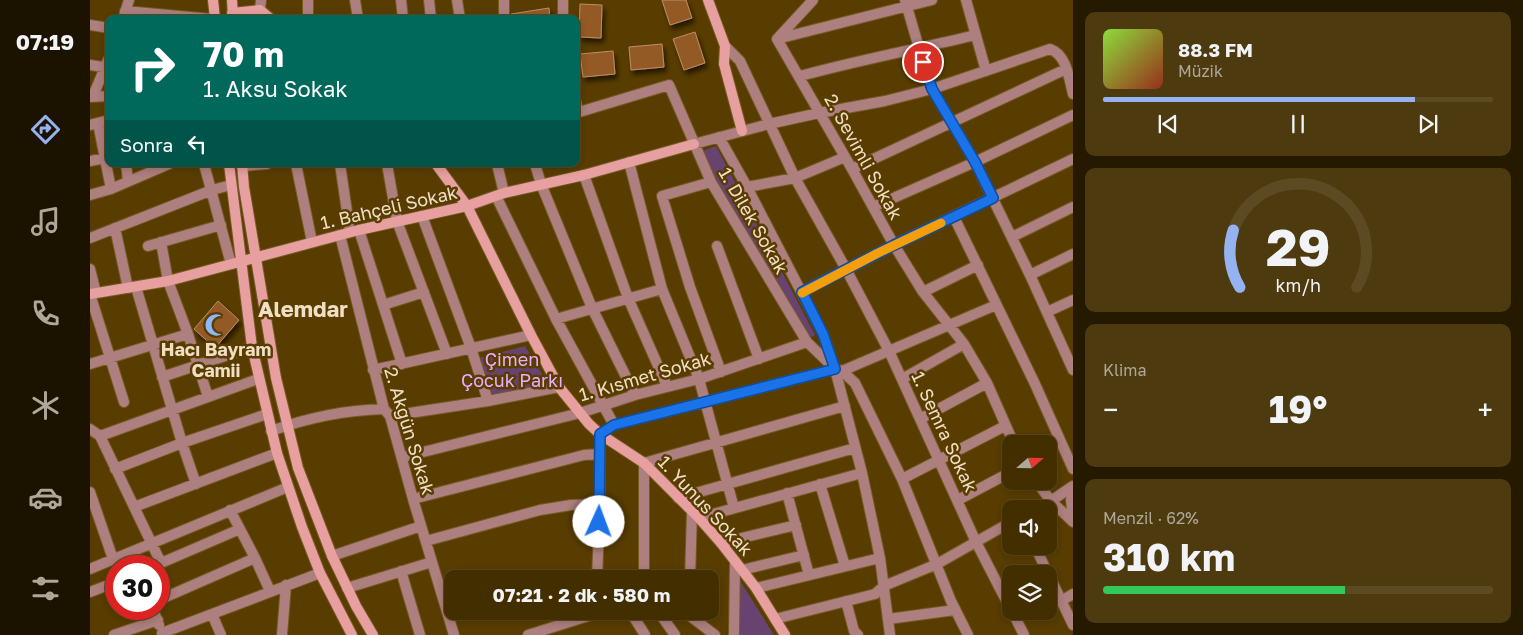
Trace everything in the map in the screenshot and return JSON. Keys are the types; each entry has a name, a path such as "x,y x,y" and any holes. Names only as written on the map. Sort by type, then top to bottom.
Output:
{"street":[{"path":"124,15 129,0"},
{"path":"213,0 213,15"},
{"path":"232,0 233,15"},
{"path":"308,0 308,15"},
{"path":"355,0 357,15"},
{"path":"401,0 403,15"},
{"path":"429,0 431,15"},
{"path":"457,0 459,15"},
{"path":"504,0 504,15"},
{"path":"563,0 563,15"},
{"path":"708,0 725,46 724,64 742,132"},
{"path":"777,39 813,0"},
{"path":"777,39 906,3 932,0"},
{"path":"966,0 986,71"},
{"path":"906,3 918,48 932,89 975,162 1047,312 1069,352 1073,370"},
{"path":"235,15 260,5 268,15"},
{"path":"90,25 105,27"},
{"path":"800,76 855,61 976,35"},
{"name":"2. Sevimli Sokak","path":"777,39 800,76 894,245 923,292 964,344 987,383 1010,435"},
{"name":"1. Semra Sokak","path":"725,46 740,61 795,178 846,269 889,352 976,542 1002,591"},
{"path":"694,144 769,124 884,101 932,89 1050,49 1057,51 1062,57 1073,94"},
{"path":"90,65 105,65"},
{"path":"105,69 92,96 105,96"},
{"path":"852,169 1066,69"},
{"name":"1. Dilek Sokak","path":"580,108 669,85 711,182 807,342 839,370"},
{"path":"873,208 1073,115"},
{"path":"90,162 105,158 94,124"},
{"name":"1. Dilek Sokak","path":"719,137 802,292 839,370"},
{"name":"1. Bahçeli Sokak","path":"92,294 168,281 255,256 467,206 500,195 584,175 694,144"},
{"path":"747,187 795,178 845,157"},
{"path":"802,292 894,245 1073,159"},
{"path":"629,162 662,289 699,379 734,508"},
{"path":"107,167 111,189"},
{"path":"126,167 128,181"},
{"path":"90,195 111,189 159,167"},
{"path":"205,167 221,225 236,262"},
{"path":"229,167 236,262 258,379 271,431 288,486 320,573 352,635"},
{"path":"242,167 276,378 298,468 332,556 373,635"},
{"path":"297,167 312,242"},
{"path":"341,167 355,231 383,305 402,364"},
{"path":"388,167 397,221 447,354"},
{"name":"1. Yunus Sokak","path":"438,167 467,206 559,387 589,424 600,434 644,463 696,514 756,588 785,635"},
{"path":"497,167 500,195 556,319 614,425"},
{"path":"536,167 541,184 592,308 634,395"},
{"path":"584,175 628,298 668,386"},
{"path":"711,182 662,196 690,287 721,372"},
{"path":"90,238 212,190 231,185"},
{"path":"1012,237 1073,207"},
{"path":"422,216 471,348 488,401"},
{"path":"954,217 1035,384 1073,469"},
{"path":"148,246 221,225"},
{"path":"115,228 132,288 196,484"},
{"name":"2. Akgün Sokak","path":"340,235 373,370 402,458 454,635"},
{"path":"161,242 168,281 188,334 208,397"},
{"path":"717,246 759,359"},
{"path":"1030,275 1073,254"},
{"path":"923,292 978,266"},
{"path":"90,270 92,294 124,402"},
{"path":"556,319 662,289"},
{"path":"383,305 424,292"},
{"path":"1047,312 1073,300"},
{"path":"597,570 600,434 614,425 839,370 889,352 996,304"},
{"path":"90,364 188,334"},
{"path":"373,370 531,335"},
{"name":"1. Kısmet Sokak","path":"402,458 580,413 634,395 699,379 807,342"},
{"path":"902,379 964,344"},
{"path":"162,377 252,347"},
{"path":"839,370 845,406 862,473 880,558 890,635"},
{"path":"839,370 855,383 902,480 955,610 968,635"},
{"path":"100,436 258,379"},
{"path":"920,419 987,383"},
{"path":"271,431 334,414 362,410 387,413 488,401 559,387"},
{"path":"644,570 644,463 845,406"},
{"path":"115,469 182,443 267,414"},
{"path":"902,480 1005,426"},
{"path":"90,428 100,436 151,542 155,555"},
{"path":"678,498 855,448"},
{"path":"134,507 277,453"},
{"path":"413,499 584,455 599,454"},
{"path":"691,570 696,514 734,508 862,473"},
{"path":"958,500 1002,477"},
{"path":"820,484 845,566"},
{"path":"122,555 288,486"},
{"path":"1052,500 1073,486"},
{"path":"90,492 112,555"},
{"path":"787,493 809,575"},
{"path":"1073,494 1071,499 1073,521"},
{"path":"426,541 540,510 571,505 600,504"},
{"path":"1057,506 1073,521"},
{"path":"230,510 270,591"},
{"path":"721,543 796,525"},
{"path":"332,556 421,526"},
{"path":"775,619 875,594 884,586 936,564 1002,527"},
{"path":"170,560 240,529"},
{"path":"742,570 804,555"},
{"path":"170,595 255,558"},
{"path":"756,588 880,558"},
{"path":"734,635 735,561"},
{"path":"90,568 105,562"},
{"path":"347,588 432,562"},
{"path":"401,571 420,635"},
{"path":"114,635 158,620 162,634 320,573"},
{"path":"282,635 286,585"},
{"path":"90,592 105,586"},
{"path":"1057,593 1073,625"},
{"path":"1061,601 1073,594"},
{"path":"846,601 854,630 858,635"},
{"path":"888,619 955,610"},
{"path":"212,614 221,635"},
{"path":"528,635 574,620"},
{"path":"636,620 646,635"},
{"path":"664,620 675,635"},
{"path":"697,620 715,635"},
{"name":"1. Semra Sokak","path":"1017,620 1024,635"}],"green space":[{"path":"716,146 815,335 812,337 806,334 730,210 700,152"},
{"name":"Çimen Çocuk Parkı","path":"525,346 548,384 491,396 479,358"},
{"path":"739,579 774,635 740,635"}],"building":[{"path":"662,0 686,0 692,18 670,25"},
{"path":"580,4 602,5 601,38 580,37"},
{"path":"549,8 550,15 511,15"},
{"path":"695,32 705,63 684,70 673,39"},
{"path":"662,44 664,67 631,70 629,47"},
{"path":"613,51 615,74 583,77 580,54"},
{"name":"Hacı Bayram Camii","path":"218,301 239,320 215,348 194,329"}],"slow traffic":[{"path":"802,293 878,253 941,223"}],"place":[{"name":"Hacı Bayram Camii","path":"216,325"}],"district":[{"name":"Alemdar","path":"303,309"}],"route":[{"path":"599,522 600,434 614,425 835,369 823,334 802,292 894,245 993,198 975,162 932,89 923,62"}]}
